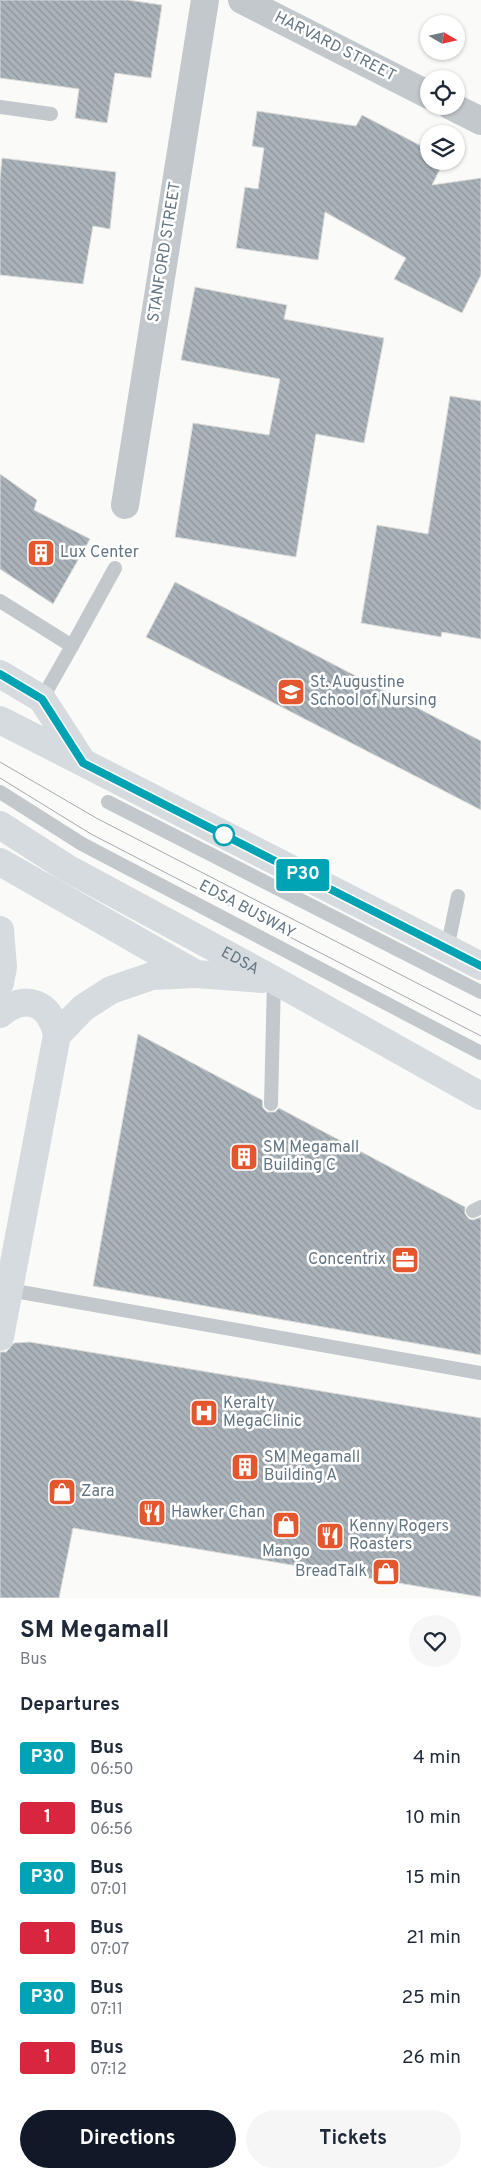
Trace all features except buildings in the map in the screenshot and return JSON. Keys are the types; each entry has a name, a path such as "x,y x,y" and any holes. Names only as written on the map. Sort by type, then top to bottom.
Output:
{"main road":[{"path":"0,674 42,699 83,763"},
{"path":"0,720 481,966"},
{"name":"EDSA","path":"0,825 67,868 274,980 481,1096"},
{"path":"0,862 196,974"},
{"path":"0,930 2,967 0,983"},
{"path":"57,1034 83,1008 110,990 152,976 196,974 274,980"},
{"path":"0,1014 10,1005 22,1002 36,1004 47,1011 54,1022 57,1034 0,1337"}],"street":[{"name":"STANFORD STREET","path":"125,505 205,0"},
{"name":"HARVARD STREET","path":"242,0 420,90"},
{"path":"465,113 481,121"}],"lane":[{"path":"0,107 51,114"},
{"path":"42,699 115,568"},
{"path":"0,601 72,646"},
{"name":"EDSA BUSWAY","path":"0,792 82,844 481,1053"},
{"name":"EDSA BUSWAY","path":"108,802 481,992"},
{"path":"447,949 458,896"},
{"path":"271,1104 274,980"},
{"path":"9,1290 481,1373"}],"tram line":[{"path":"0,762 98,819 481,1016"},
{"path":"0,778 91,834 481,1036"}],"bus line":[{"name":"P30","path":"0,674 42,699 83,763 481,966"}],"place":[{"name":"Lux Center","path":"41,553"},
{"name":"St. Augustine School of Nursing","path":"291,692"},
{"name":"SM Megamall Building C","path":"244,1157"},
{"name":"Concentrix","path":"405,1260"},
{"name":"Keralty MegaClinic","path":"204,1413"},
{"name":"SM Megamall Building A","path":"245,1467"},
{"name":"Zara","path":"62,1492"},
{"name":"Hawker Chan","path":"152,1513"},
{"name":"Mango","path":"286,1525"},
{"name":"Kenny Rogers Roasters","path":"330,1536"},
{"name":"BreadTalk","path":"386,1572"}]}
